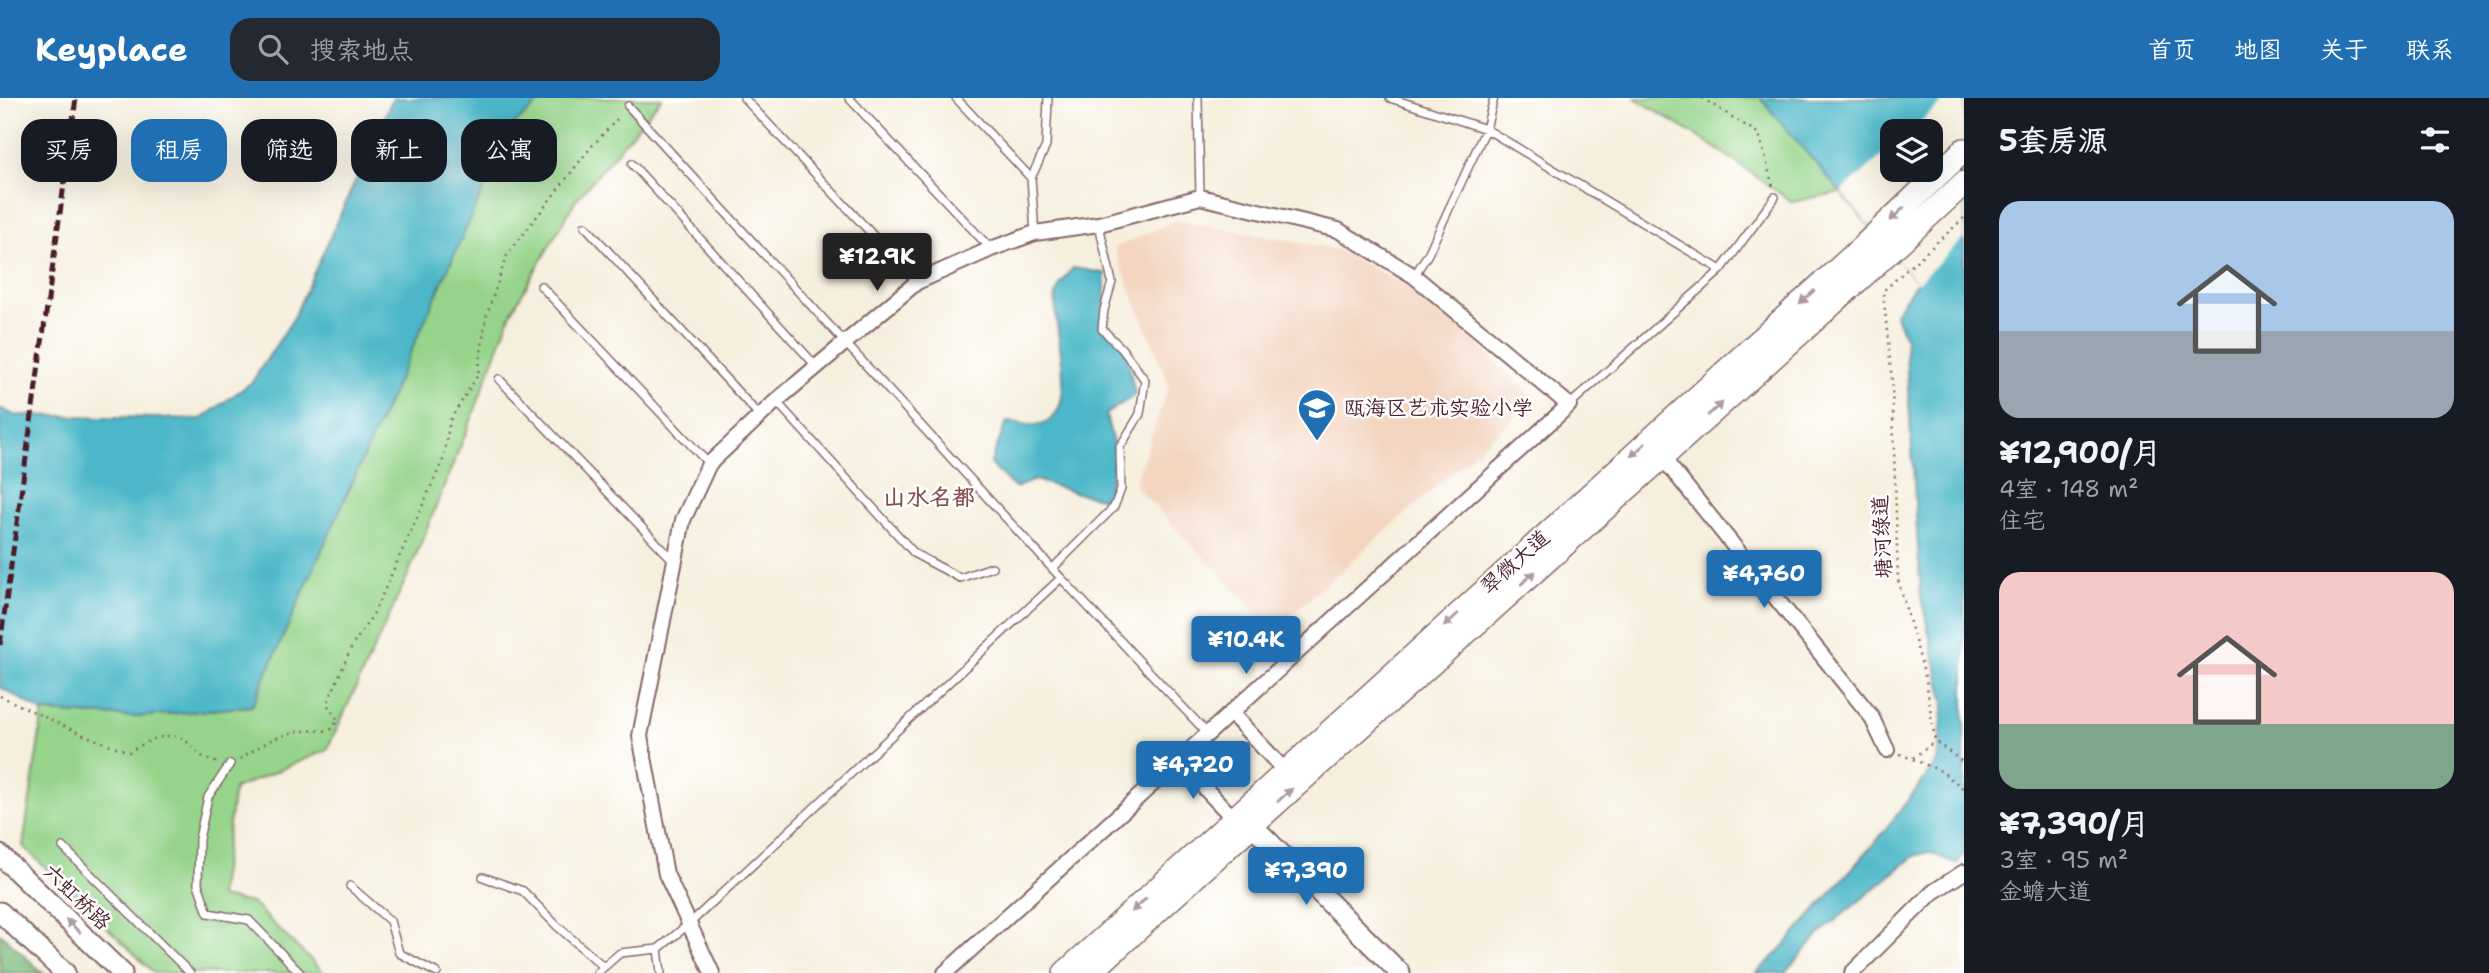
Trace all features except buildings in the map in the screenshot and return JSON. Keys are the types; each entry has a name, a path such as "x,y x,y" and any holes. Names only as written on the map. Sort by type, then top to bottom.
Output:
{"main road":[{"name":"翠微大道","path":"1090,973 1285,771 1857,251 1964,150"},
{"name":"翠微大道","path":"1065,973 1241,818 1662,457 1964,183"},
{"path":"1241,818 1400,973"},
{"name":"六虹桥路","path":"0,855 122,973"},
{"path":"0,912 65,973"}],"street":[{"path":"712,973 666,874 640,736 683,520 709,464 776,401 917,282 991,248 1035,233 1099,224 1200,197 1338,230 1414,276 1569,405 946,973"},
{"path":"1662,457 1871,716 1887,750"},
{"path":"1231,713 1285,771"},
{"path":"1179,761 1241,818"},
{"path":"1853,973 1933,892 1964,872"}],"lane":[{"path":"744,98 917,282"},
{"path":"849,98 991,248"},
{"path":"956,98 1031,178"},
{"path":"1035,233 1031,178 1046,146 1048,98"},
{"path":"1198,98 1200,197"},
{"path":"1390,98 1486,130 1721,270"},
{"path":"1414,276 1428,254 1486,130 1494,98"},
{"path":"628,106 1061,578 1208,734"},
{"path":"632,164 817,367"},
{"path":"1569,405 1721,270 1775,197"},
{"path":"1053,568 1114,507 1121,489 1120,447 1140,414 1145,380 1122,349 1102,329 1112,282 1099,224"},
{"path":"585,226 760,416"},
{"path":"541,286 709,464"},
{"path":"499,379 675,562"},
{"path":"776,401 915,554 960,578 992,567"},
{"path":"597,973 620,953 658,949 689,924 1061,578"},
{"path":"230,764 208,797 199,839 198,884 208,913 249,920 300,973"},
{"path":"63,846 190,973"},
{"path":"483,877 523,891 556,926 604,967"},
{"path":"350,886 390,921 399,953 436,973"},
{"path":"658,949 661,973"}],"path":[{"path":"1702,98 1759,134 1775,197"},
{"path":"0,696 81,734 129,752 157,736 184,739 205,760 230,764 272,739 302,729 330,731 338,720 327,704 352,646 374,613 443,460 450,420 478,375 486,317 507,255 591,147 628,106"},
{"name":"塘河绿道","path":"1935,741 1926,680 1898,580 1892,381 1883,290 1964,218"},
{"path":"1912,759 1935,741 1964,763"},
{"path":"1887,750 1941,771 1964,789"}],"shaded area":[{"name":"瓯海区艺术实验小学","path":"1175,220 1335,249 1428,296 1535,399 1274,630 1134,485 1169,385 1114,248"}],"green space":[{"path":"544,98 662,98 575,201 511,313 472,418 407,577 327,750 234,789 219,897 252,903 324,973 154,973 23,846 43,712 138,717 252,705 486,182 557,182 557,119 519,119"},
{"path":"1635,98 1760,98 1841,192 1792,202 1716,148"},
{"path":"0,933 43,973 0,973"}],"water":[{"path":"393,98 544,98 520,119 461,119 461,182 487,182 252,706 138,717 43,712 0,687 0,408 14,415 201,419 252,382 293,319 355,182 447,182 447,119 383,119"},
{"path":"1760,98 1964,98 1964,854 1957,864 1929,852 1914,856 1819,934 1785,973 1756,973 1776,955 1879,838 1937,762 1944,702 1921,597 1905,338 1895,313 1917,282"},
{"path":"1073,268 1105,273 1105,323 1124,340 1135,395 1106,414 1116,457 1106,499 1035,480 1015,488 990,464 1007,421 1034,425 1050,420 1059,408 1063,391 1063,370 1056,295"}],"pier":[{"path":"1947,98 1964,98 1964,238 1917,283 1841,192 1880,158 1880,182 1943,182 1943,119 1923,119"}],"railway":[{"path":"0,645 76,98"}],"place":[{"name":"瓯海区艺术实验小学","path":"1317,442"}],"district":[{"name":"山水名都","path":"929,497"}]}
